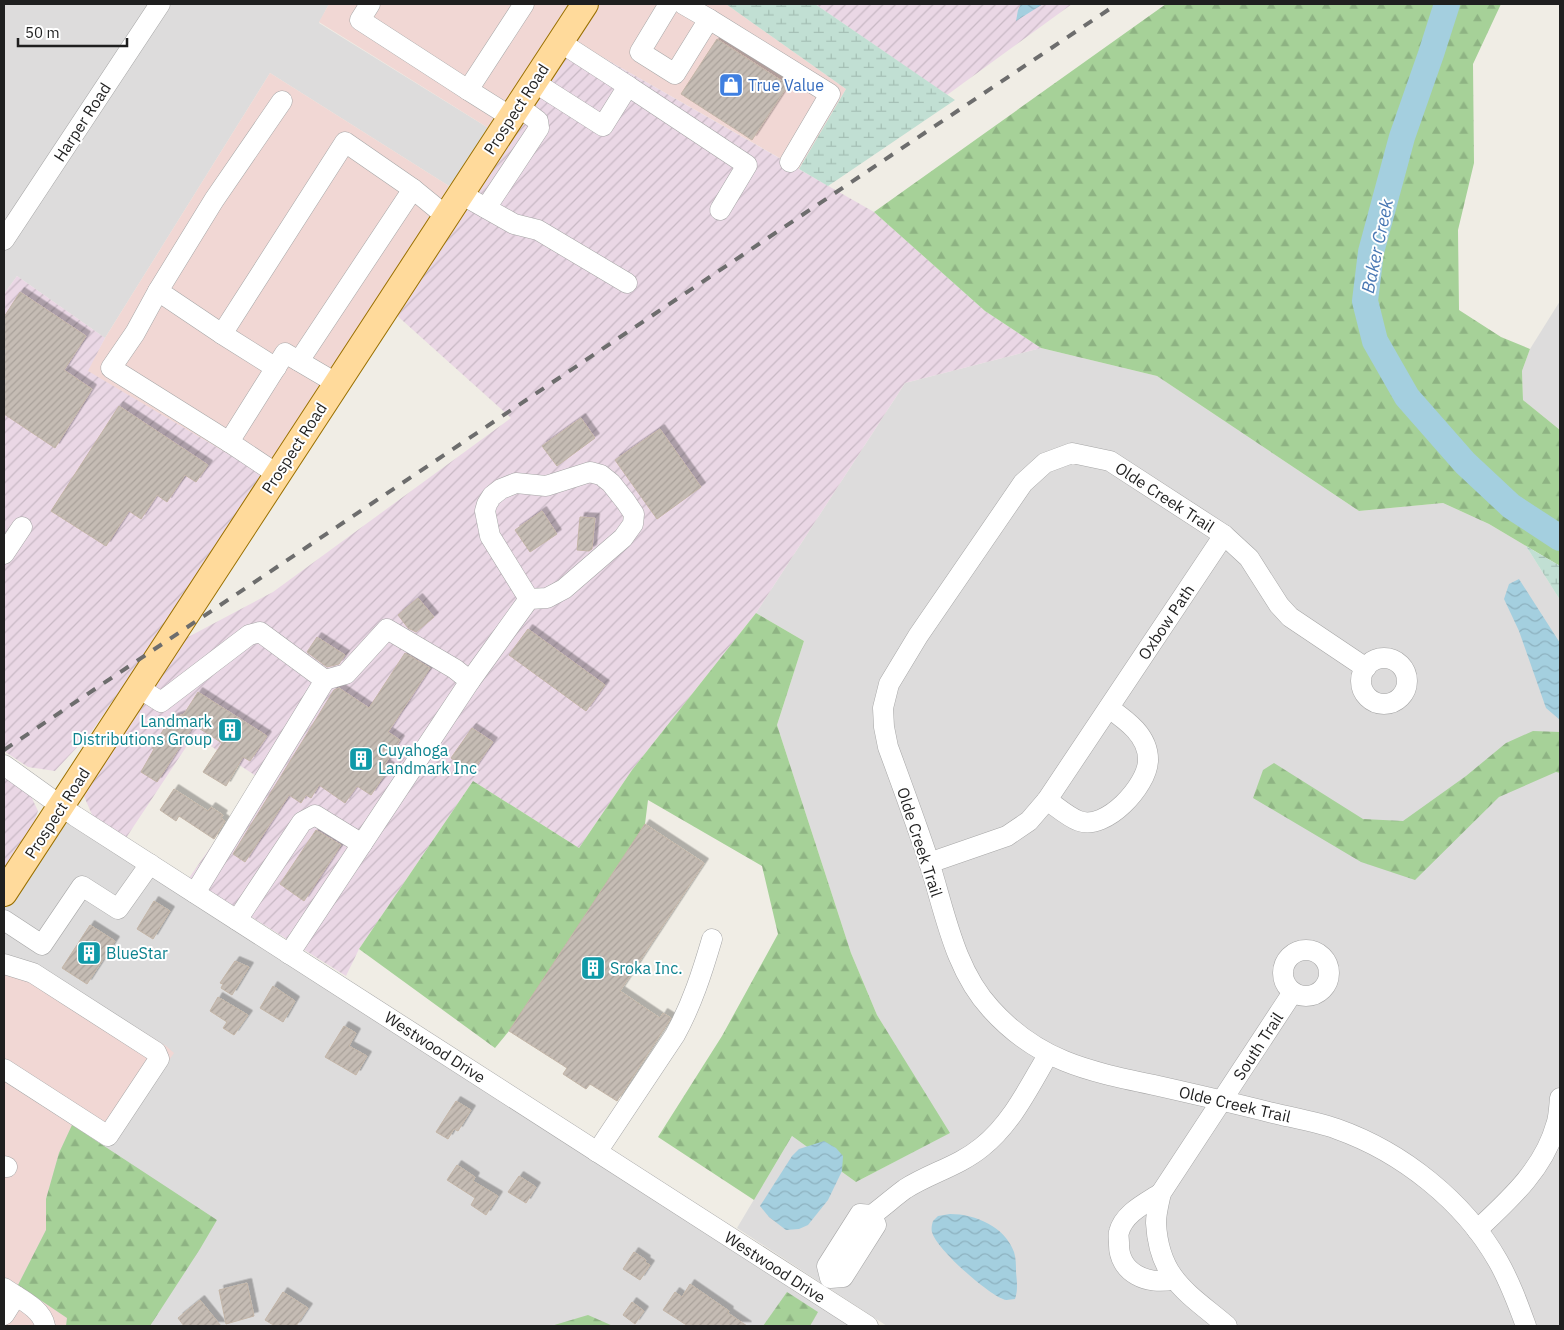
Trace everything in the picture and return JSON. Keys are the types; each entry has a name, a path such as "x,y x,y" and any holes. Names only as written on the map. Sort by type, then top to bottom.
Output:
{"main road":[{"name":"Prospect Road","path":"4,893 534,82 583,4"}],"street":[{"name":"Harper Road","path":"4,240 160,4"},
{"path":"370,4 360,20 468,90 538,121 539,128 486,208"},
{"path":"468,90 524,4"},
{"path":"668,4 640,52 675,74 709,19"},
{"path":"683,4 830,94 790,162"},
{"path":"560,42 747,165 720,210"},
{"path":"534,82 603,126 628,86"},
{"path":"277,474 111,368 135,333 158,291 214,200 282,101"},
{"path":"222,334 345,142 412,189 446,216"},
{"path":"298,361 412,189"},
{"path":"460,194 514,224 538,230 627,283"},
{"path":"158,291 276,368"},
{"path":"229,442 285,353 336,383"},
{"name":"Olde Creek Trail","path":"1366,668 1290,617 1279,605 1249,558 1224,535 1110,461 1072,453 1045,463 1023,483 918,636 889,684 885,695 883,717 888,747 929,863 948,929 971,981 988,1007 1010,1028 1048,1054 1072,1064 1133,1081 1325,1125 1358,1138 1396,1158 1414,1170 1457,1207 1477,1230 1498,1260 1514,1293 1526,1326"},
{"path":"590,472 601,475 611,483 634,514 633,524 623,538 564,589 547,598 529,599 490,536 486,522 485,511 487,504 492,496 501,489 516,482 546,486 590,472"},
{"path":"4,554 22,527"},
{"name":"Oxbow Path","path":"929,863 1007,836 1029,821 1047,800 1224,535"},
{"path":"289,954 470,681 529,599"},
{"path":"196,893 325,680 346,674 387,629 455,669 470,681"},
{"path":"139,688 160,702 249,635 260,632 325,680"},
{"path":"1047,800 1080,822 1094,822 1108,817 1134,793 1146,771 1148,761 1146,749 1142,738 1130,723 1109,708"},
{"name":"Westwood Drive","path":"4,765 60,806 597,1152 825,1287 868,1326"},
{"path":"237,920 302,822 315,815 362,844"},
{"path":"4,920 42,946 82,886 118,909 150,864"},
{"path":"597,1152 682,1022 699,983 712,939"},
{"path":"4,964 33,973 156,1052 159,1059 108,1136 4,1069"},
{"name":"South Trail","path":"1161,1193 1293,992"},
{"path":"825,1287 827,1266 860,1214 872,1215 905,1190 964,1160 983,1147 1004,1126 1048,1054"},
{"path":"1477,1230 1511,1199 1535,1170 1556,1125 1560,1098"},
{"path":"1161,1193 1156,1222 1160,1253 1178,1285 1227,1326"},
{"path":"1161,1193 1130,1215 1119,1231 1118,1247 1122,1261 1138,1278 1164,1282 1174,1279"},
{"path":"4,1315 10,1292 36,1310 44,1318 45,1326"}],"shaded area":[{"path":"4,4 329,4 319,23 490,129 449,186 270,73 105,338 17,276 4,294"},
{"path":"329,4 575,4 490,129 319,22"},
{"path":"599,4 726,4 846,89 799,169 574,41"},
{"path":"815,4 1072,4 947,95"},
{"path":"574,41 874,212 985,311 1041,348 905,383 756,613 632,770 579,848 473,781 359,949 346,976 189,878 259,778 194,735 126,838 93,817 83,794 175,644 273,592 511,418 393,312"},
{"path":"270,73 449,186 267,477 87,371 105,338"},
{"path":"17,276 105,338 88,371 267,477 92,731 55,771 28,767 4,751 4,294"},
{"path":"1560,301 1560,430 1523,400 1522,371 1530,349"},
{"path":"1041,348 1157,376 1359,511 1443,503 1489,524 1526,546 1560,600 1560,1326 887,1326 737,1228 792,1136 856,1182 949,1133 877,1015 851,953 777,725 804,641 756,613 905,383"},
{"path":"4,776 30,794 38,811 30,834 4,874"},
{"path":"61,806 868,1326 4,1326 4,893"},
{"path":"46,971 166,1046 174,1053 116,1136 4,1073 4,974"},
{"path":"4,1081 72,1125 59,1153 46,1199 46,1230 18,1285 67,1318 66,1326 4,1326"}],"green space":[{"path":"726,4 815,4 955,100 828,186 799,169 846,89"},
{"path":"1166,4 1501,4 1473,64 1474,163 1458,230 1459,310 1501,337 1530,349 1522,371 1523,400 1560,430 1560,566 1489,524 1443,503 1359,511 1157,376 1041,348 985,311 874,212"},
{"path":"1526,546 1560,566 1560,600"},
{"path":"756,613 804,641 777,725 851,953 877,1015 950,1133 856,1182 792,1136 754,1200 658,1137 722,1036 778,934 762,866 648,800 645,824 509,1031 495,1048 359,949 473,781 579,848 632,770"},
{"path":"1533,731 1560,732 1560,773 1556,772 1499,797 1415,880 1361,862 1253,798 1263,770 1274,763 1363,819 1403,821 1466,776 1506,743"},
{"path":"72,1125 217,1220 150,1326 66,1326 67,1318 18,1285 46,1230 46,1199 59,1153"},
{"path":"787,1292 818,1312 810,1326 763,1326"},
{"path":"588,1315 613,1326 551,1326"}],"water":[{"path":"1021,4 1043,4 1016,21"},
{"path":"1519,579 1560,643 1560,720 1546,708 1519,631 1504,599 1509,584"},
{"path":"824,1141 836,1148 843,1156 842,1171 828,1200 808,1225 799,1229 786,1230 769,1217 760,1206 792,1156 799,1149"},
{"path":"950,1214 979,1219 997,1229 1010,1243 1016,1259 1017,1292 1015,1299 1004,1300 986,1288 963,1270 936,1240 932,1232 933,1221 938,1216"}],"building":[{"path":"717,39 788,85 752,140 681,94"},
{"path":"20,292 86,336 64,370 92,389 55,448 4,414 4,317"},
{"path":"119,406 208,465 196,482 185,475 167,502 157,495 141,519 129,511 106,546 51,511"},
{"path":"581,418 595,438 557,466 542,446"},
{"path":"660,429 701,487 657,519 615,460"},
{"path":"542,511 557,534 530,552 515,530"},
{"path":"580,517 595,518 592,549 589,551 577,550"},
{"path":"418,598 434,617 416,632 408,628 398,615"},
{"path":"528,629 605,685 586,711 509,655"},
{"path":"317,637 345,655 339,664 327,667 307,652"},
{"name":"Cuyahoga Landmark Inc","path":"405,653 430,668 388,732 400,740 385,764 390,767 371,795 357,786 345,803 319,785 311,798 306,795 301,803 289,795 245,862 233,854 334,690 339,688 369,708"},
{"name":"Landmark Distributions Group","path":"198,692 267,736 250,761 243,757 226,786 203,772 222,743 194,725 157,782 141,772 154,749 152,748 167,724 169,725 173,718 184,714"},
{"path":"472,728 493,742 472,772 451,758"},
{"path":"174,789 208,811 211,807 223,815 221,818 225,821 214,839 179,816 176,821 160,810"},
{"name":"Sroka Inc.","path":"645,824 704,863 620,991 660,1018 663,1013 671,1018 617,1101 590,1084 586,1089 563,1074 567,1068 509,1031"},
{"path":"316,830 341,845 304,901 280,884"},
{"path":"154,901 170,911 153,939 137,929"},
{"name":"BlueStar","path":"90,925 115,941 87,984 62,968"},
{"path":"235,961 249,967 232,995 221,988 223,984 220,983"},
{"path":"273,986 295,1001 283,1022 260,1008"},
{"path":"218,997 248,1015 234,1035 223,1028 227,1022 210,1011"},
{"path":"344,1026 356,1033 349,1046 367,1056 356,1075 325,1057"},
{"path":"456,1101 471,1110 458,1131 454,1129 448,1139 436,1132"},
{"path":"457,1165 475,1177 473,1181 498,1196 486,1215 471,1205 475,1198 447,1180"},
{"path":"519,1176 536,1187 526,1203 508,1192"},
{"path":"634,1252 650,1265 640,1280 623,1269"},
{"path":"247,1283 254,1316 226,1324 219,1290"},
{"path":"690,1284 747,1326 688,1326 663,1310 675,1292 682,1297"},
{"path":"283,1292 308,1308 296,1326 275,1326 265,1320"},
{"path":"200,1300 221,1326 184,1326 178,1318"},
{"path":"632,1302 644,1311 635,1324 623,1315"}],"waterway":[{"name":"Baker Creek","path":"1447,4 1402,137 1371,252 1365,301 1375,341 1407,397 1465,463 1511,506 1560,538"}],"railway":[{"path":"4,750 1117,4"}],"place":[{"name":"True Value","path":"731,85"},
{"name":"Landmark Distributions Group","path":"230,730"},
{"name":"Cuyahoga Landmark Inc","path":"361,759"},
{"name":"BlueStar","path":"89,953"},
{"name":"Sroka Inc.","path":"593,968"}]}
